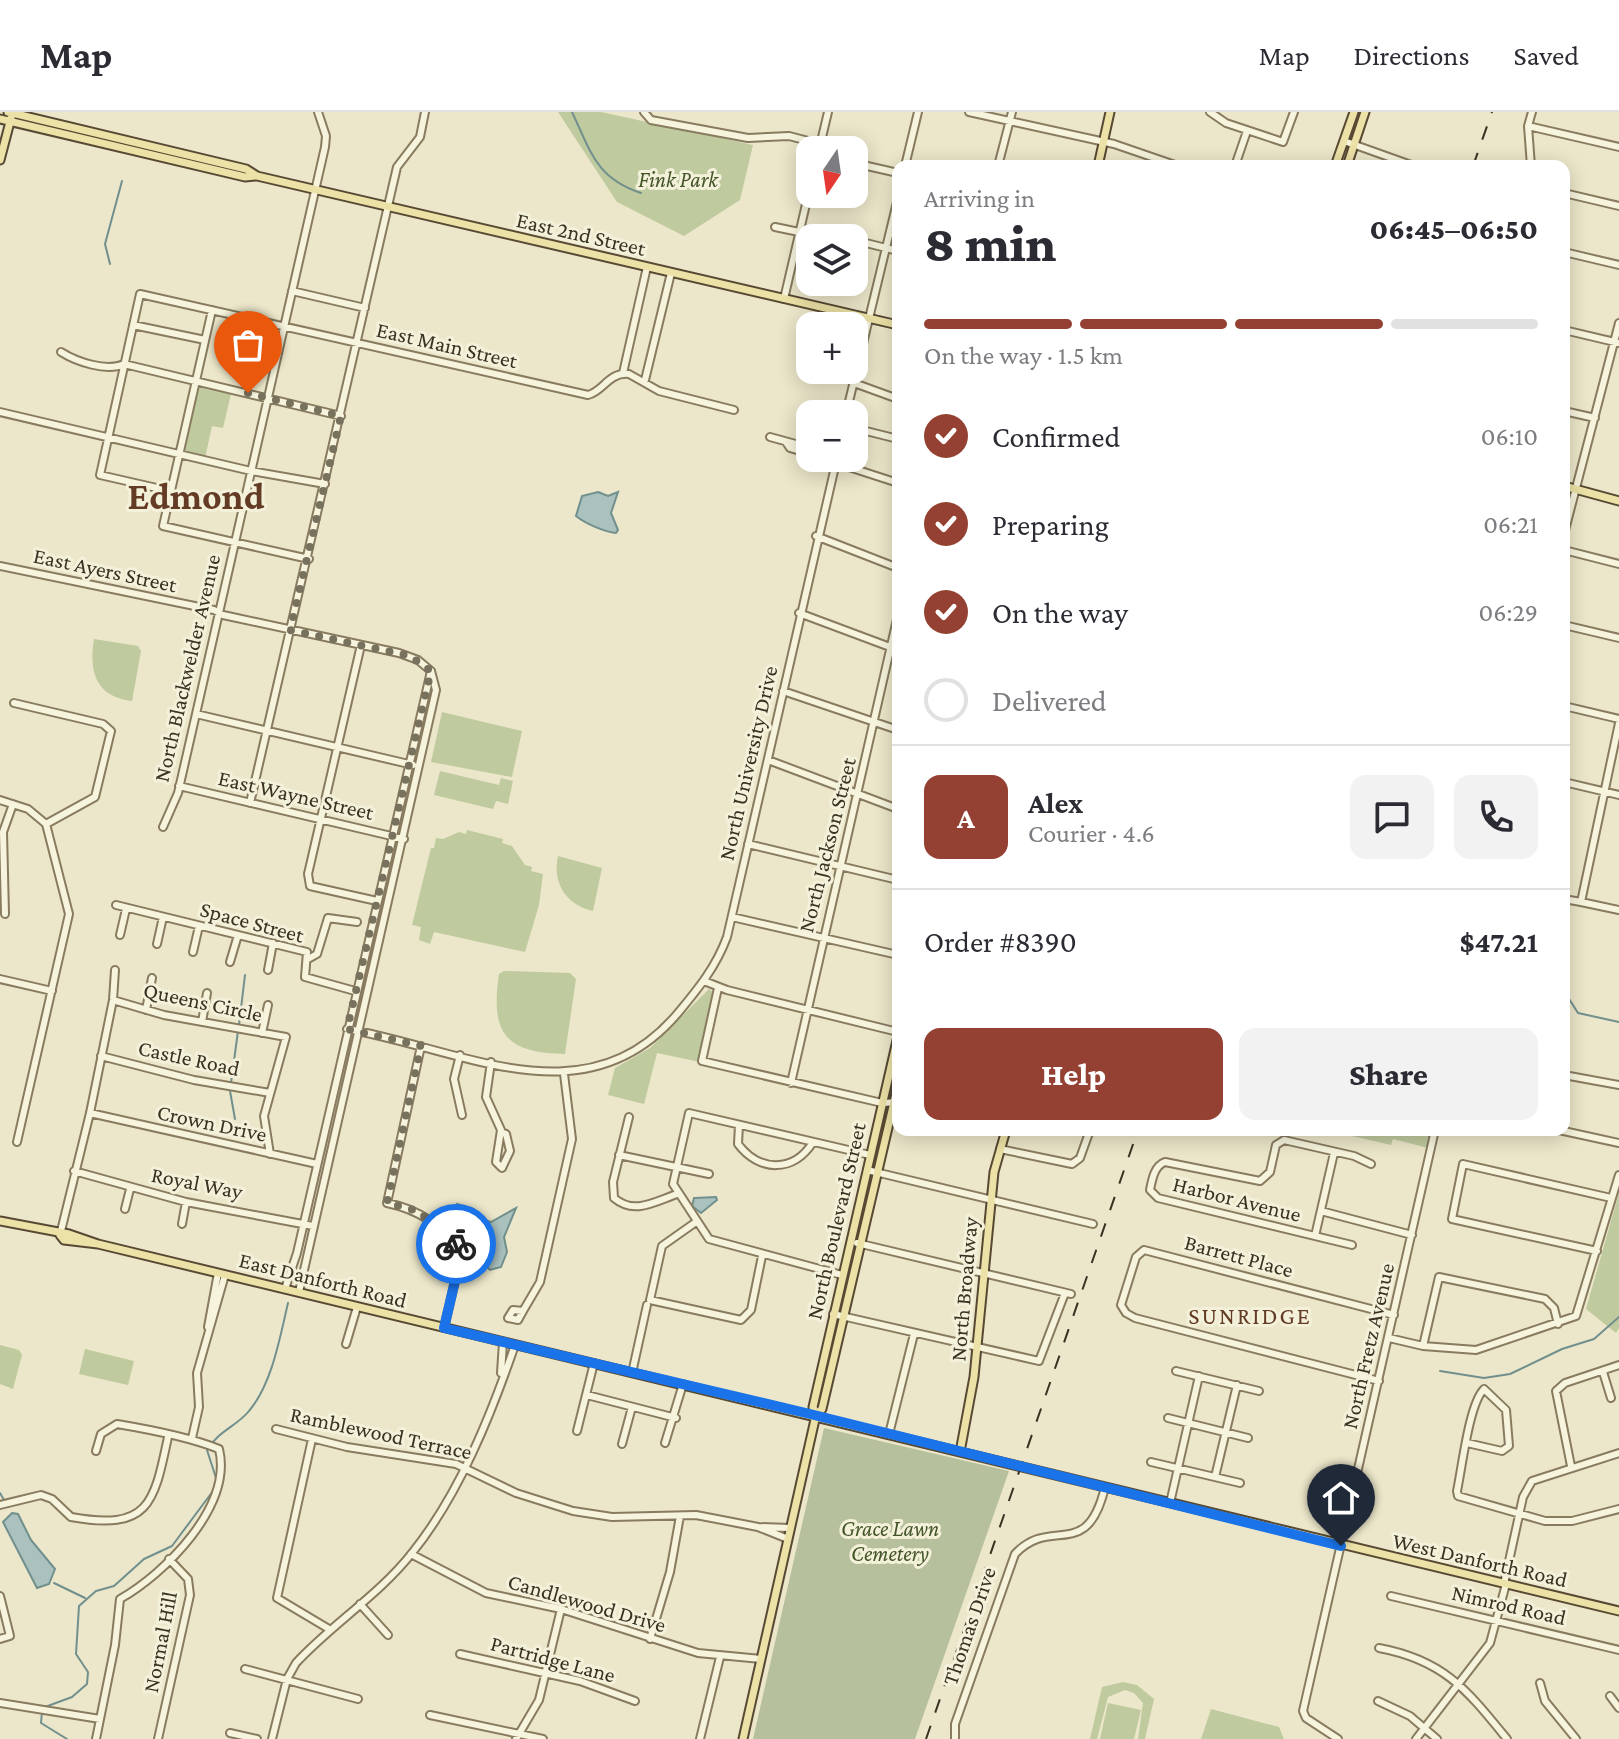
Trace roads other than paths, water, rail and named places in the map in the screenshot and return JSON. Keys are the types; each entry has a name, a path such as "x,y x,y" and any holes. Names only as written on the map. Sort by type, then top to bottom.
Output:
{"main road":[{"path":"1099,160 1110,112"},
{"path":"1337,160 1354,112"},
{"path":"1349,160 1365,112"},
{"name":"East 2nd Street","path":"6,117 98,143 245,177 257,176"},
{"name":"East 2nd Street","path":"6,117 111,137 315,190 892,324"},
{"path":"0,160 6,117"},
{"path":"98,143 111,137"},
{"path":"199,166 225,165"},
{"path":"1570,489 1619,501"},
{"path":"1570,492 1574,491"},
{"name":"North Boulevard Street","path":"816,1415 813,1407 892,1060"},
{"name":"North Boulevard Street","path":"743,1739 816,1415 822,1409 892,1116"},
{"name":"North Broadway","path":"960,1452 976,1348 990,1199 1004,1136"},
{"path":"870,1155 882,1151"},
{"name":"East Danforth Road","path":"0,1221 60,1235 77,1243 98,1244 960,1452"},
{"path":"842,1275 855,1270"},
{"name":"West Danforth Road","path":"960,1452 1619,1611"}],"street":[{"name":"North Blackwelder Avenue","path":"163,827 179,786 315,190 326,136 318,112"},
{"path":"250,803 309,559 397,167 420,137 425,112"},
{"path":"644,112 651,120 735,136 796,139"},
{"path":"822,136 828,112"},
{"path":"906,160 918,112"},
{"path":"969,112 1103,143 1158,160"},
{"path":"1000,160 1012,112"},
{"path":"1210,112 1226,123 1283,142 1294,112"},
{"path":"1531,160 1528,126 1532,112"},
{"path":"1528,126 1619,147"},
{"path":"1237,160 1247,131"},
{"path":"1344,141 1397,160"},
{"path":"868,166 892,172"},
{"path":"1570,194 1619,206"},
{"path":"868,323 892,223"},
{"path":"775,227 796,230"},
{"path":"868,244 892,250"},
{"path":"784,299 796,247"},
{"path":"1570,253 1619,265"},
{"path":"647,267 623,373 645,380 659,391 734,410"},
{"path":"645,380 671,273"},
{"path":"292,291 365,308"},
{"name":"East Main Street","path":"133,325 140,294 588,395 594,394 608,379 623,373"},
{"path":"212,310 163,526 309,559"},
{"path":"1570,508 1617,342 1619,323"},
{"path":"170,491 100,475 133,325 205,340"},
{"path":"1570,331 1617,342"},
{"path":"61,352 103,366 116,368 124,364 341,416"},
{"path":"857,384 892,397"},
{"path":"0,412 251,471 325,484"},
{"path":"1570,412 1595,418"},
{"path":"868,432 892,438"},
{"path":"770,437 796,449"},
{"name":"North University Drive","path":"564,1074 606,1066 644,1046 667,1026 704,981 723,949 832,472"},
{"path":"868,472 892,481"},
{"path":"816,536 892,566"},
{"path":"1570,552 1619,564"},
{"name":"East Ayers Street","path":"0,566 410,656 431,671"},
{"path":"799,613 892,647"},
{"path":"1570,626 1619,638"},
{"path":"361,645 308,874 310,886 377,901"},
{"name":"North Jackson Street","path":"791,1083 838,865 892,655"},
{"path":"285,1289 303,1224 431,671"},
{"path":"299,1292 420,766 436,690 431,671"},
{"path":"783,691 892,728"},
{"path":"14,703 103,724 111,731 93,801 46,824"},
{"path":"1570,708 1619,721 1581,902"},
{"path":"196,714 420,766"},
{"path":"768,760 892,807"},
{"path":"1570,784 1619,795"},
{"name":"East Wayne Street","path":"179,786 404,839"},
{"path":"0,800 28,809 46,824 69,914 17,1142"},
{"path":"5,914 3,832 13,804"},
{"path":"748,844 892,878"},
{"path":"1570,900 1619,910"},
{"name":"Space Street","path":"116,905 307,952 304,973 308,979 355,991"},
{"path":"120,935 126,909"},
{"path":"157,944 163,917"},
{"path":"732,917 892,954"},
{"path":"308,959 317,954 328,918 357,922"},
{"path":"193,952 199,926"},
{"path":"230,962 238,935"},
{"path":"268,970 273,943"},
{"path":"60,1235 90,1113 113,1000 115,970"},
{"path":"146,1010 152,978"},
{"path":"0,979 52,991"},
{"path":"704,981 718,988 892,1032"},
{"path":"718,988 702,1061 882,1103 892,1102"},
{"path":"202,1022 207,993"},
{"name":"Queens Circle","path":"113,1000 202,1022 286,1037 270,1093"},
{"path":"262,1033 268,1005"},
{"path":"347,1029 491,1062 564,1074 572,1139 540,1282 523,1311"},
{"path":"421,1046 387,1203 418,1211 438,1225 462,1251 444,1328"},
{"path":"460,1055 454,1079 462,1115"},
{"name":"Castle Road","path":"101,1056 194,1080 270,1093"},
{"path":"491,1062 486,1097 501,1132 496,1162 502,1168 510,1146 506,1134 501,1132"},
{"path":"1570,1076 1619,1085"},
{"path":"270,1093 264,1116 270,1154"},
{"name":"Crown Drive","path":"90,1113 327,1167"},
{"path":"842,1275 762,1256 709,1239 677,1194 673,1184 675,1168 689,1113 870,1155"},
{"path":"629,1117 619,1155 614,1198 624,1207 645,1206 677,1194"},
{"path":"739,1125 738,1144 753,1161 777,1166 790,1164 801,1158 813,1142"},
{"path":"1570,1132 1619,1143"},
{"path":"1000,1149 1072,1164 1080,1158 1088,1136"},
{"name":"North Fretz Avenue","path":"1338,1739 1306,1718 1303,1711 1434,1136"},
{"name":"Harbor Avenue","path":"1352,1245 1158,1198 1150,1190 1151,1184 1156,1169 1165,1162 1260,1181 1270,1172 1276,1145 1284,1140 1371,1164"},
{"path":"1315,1236 1334,1153"},
{"path":"619,1155 709,1174"},
{"path":"1597,1251 1452,1219 1463,1164 1611,1198"},
{"path":"867,1170 1093,1224"},
{"name":"Royal Way","path":"74,1171 130,1189 186,1202 313,1226"},
{"path":"1389,1338 1467,1351 1490,1347 1558,1324 1580,1312 1619,1175"},
{"path":"125,1209 130,1189"},
{"path":"182,1224 186,1202"},
{"path":"1321,1211 1412,1235"},
{"path":"632,1373 662,1246 696,1222"},
{"path":"833,1314 1039,1361 1068,1294 850,1242"},
{"name":"Barrett Place","path":"1379,1381 1126,1313 1121,1305 1136,1257 1144,1250 1394,1315"},
{"path":"648,1302 741,1320 751,1310 762,1256"},
{"path":"192,1438 199,1407 197,1373 222,1274"},
{"path":"1423,1346 1439,1277 1545,1299 1554,1308 1558,1324"},
{"path":"346,1344 357,1307"},
{"path":"889,1434 914,1334"},
{"path":"501,1377 503,1342"},
{"path":"272,1739 287,1679 296,1663 411,1554 466,1468 515,1345"},
{"path":"577,1431 594,1363"},
{"path":"1571,1466 1556,1391 1565,1383 1619,1365"},
{"path":"1176,1371 1259,1391"},
{"path":"1603,1372 1611,1398"},
{"path":"1170,1503 1199,1376"},
{"path":"665,1443 676,1418 683,1384"},
{"path":"1215,1477 1237,1385"},
{"path":"1467,1443 1502,1451 1509,1446 1506,1410 1484,1389 1478,1398 1467,1443 1458,1496 1520,1515 1559,1522 1619,1509"},
{"path":"587,1395 676,1418"},
{"path":"622,1444 632,1407"},
{"path":"1168,1418 1248,1438"},
{"path":"96,1451 101,1434 117,1424 168,1437 192,1438 219,1449 217,1485 206,1516 148,1583 120,1599 115,1645 96,1739"},
{"name":"Ramblewood Terrace","path":"276,1429 312,1439 466,1468 516,1493 573,1511 612,1517 680,1516 758,1527 790,1528"},
{"path":"0,1505 41,1495 52,1499 71,1517 103,1519 139,1515 151,1502 168,1437"},
{"path":"312,1439 277,1598 329,1629"},
{"path":"1416,1739 1490,1643 1498,1620 1523,1497 1532,1481 1619,1453"},
{"path":"1151,1462 1240,1483"},
{"name":"Thomas Drive","path":"955,1739 955,1724 1015,1554 1038,1538 1070,1536 1084,1529 1101,1507 1105,1487"},
{"path":"650,1639 670,1572 680,1516"},
{"name":"Ramblewood Terrace","path":"758,1527 788,1539"},
{"name":"Candlewood Drive","path":"411,1554 472,1588 561,1609 650,1639 720,1657 761,1659"},
{"name":"Normal Hill","path":"158,1739 191,1586 183,1571 169,1559"},
{"path":"0,1596 10,1636 0,1639"},
{"name":"Nimrod Road","path":"1391,1596 1619,1650"},
{"path":"360,1604 388,1635"},
{"path":"518,1737 539,1700 561,1609"},
{"path":"1379,1648 1421,1657 1458,1685 1507,1739"},
{"name":"Partridge Lane","path":"460,1654 580,1681 635,1701"},
{"path":"700,1739 720,1657"},
{"path":"245,1669 358,1699"},
{"path":"1540,1683 1545,1701 1576,1739"},
{"path":"1610,1696 1619,1708"},
{"path":"1378,1701 1425,1727 1437,1739"},
{"path":"0,1703 100,1719"},
{"path":"430,1715 518,1737 543,1739"},
{"path":"230,1733 257,1739"}],"water":[{"path":"598,492 608,496 618,492 611,513 618,530 616,533 576,516 582,496"},
{"path":"716,1197 717,1200 701,1213 692,1206 694,1198"},
{"path":"457,1204 474,1209 483,1220 491,1222 516,1208 504,1237 507,1252 501,1267 490,1270 451,1232"},
{"path":"12,1513 18,1514 31,1540 55,1569 49,1584 37,1588 3,1522"}],"waterway":[{"path":"572,112 590,151 604,171 614,180 641,193"},
{"path":"110,264 105,244 122,181"},
{"path":"239,1025 245,975"},
{"path":"1570,1000 1578,1013 1619,1022"},
{"path":"231,1083 238,1031"},
{"path":"230,1091 235,1119"},
{"path":"216,1478 207,1450 216,1438 244,1416 264,1388 288,1303"},
{"path":"1440,1371 1484,1378 1510,1374 1562,1349 1594,1339 1619,1317"},
{"path":"45,1707 72,1697 87,1684 88,1672 76,1654 79,1606 96,1591 114,1586 144,1559 172,1546 213,1491"},
{"path":"0,1493 8,1507"},
{"path":"54,1583 85,1598"},
{"path":"42,1712 41,1723 67,1739"}],"railway":[{"path":"1475,160 1492,112"},
{"path":"926,1739 1136,1136"}],"district":[{"name":"Edmond","path":"196,496"},
{"name":"SUNRIDGE","path":"1250,1315"}],"park label":[{"name":"Fink Park","path":"678,179"},
{"name":"Grace Lawn Cemetery","path":"890,1540"}]}
